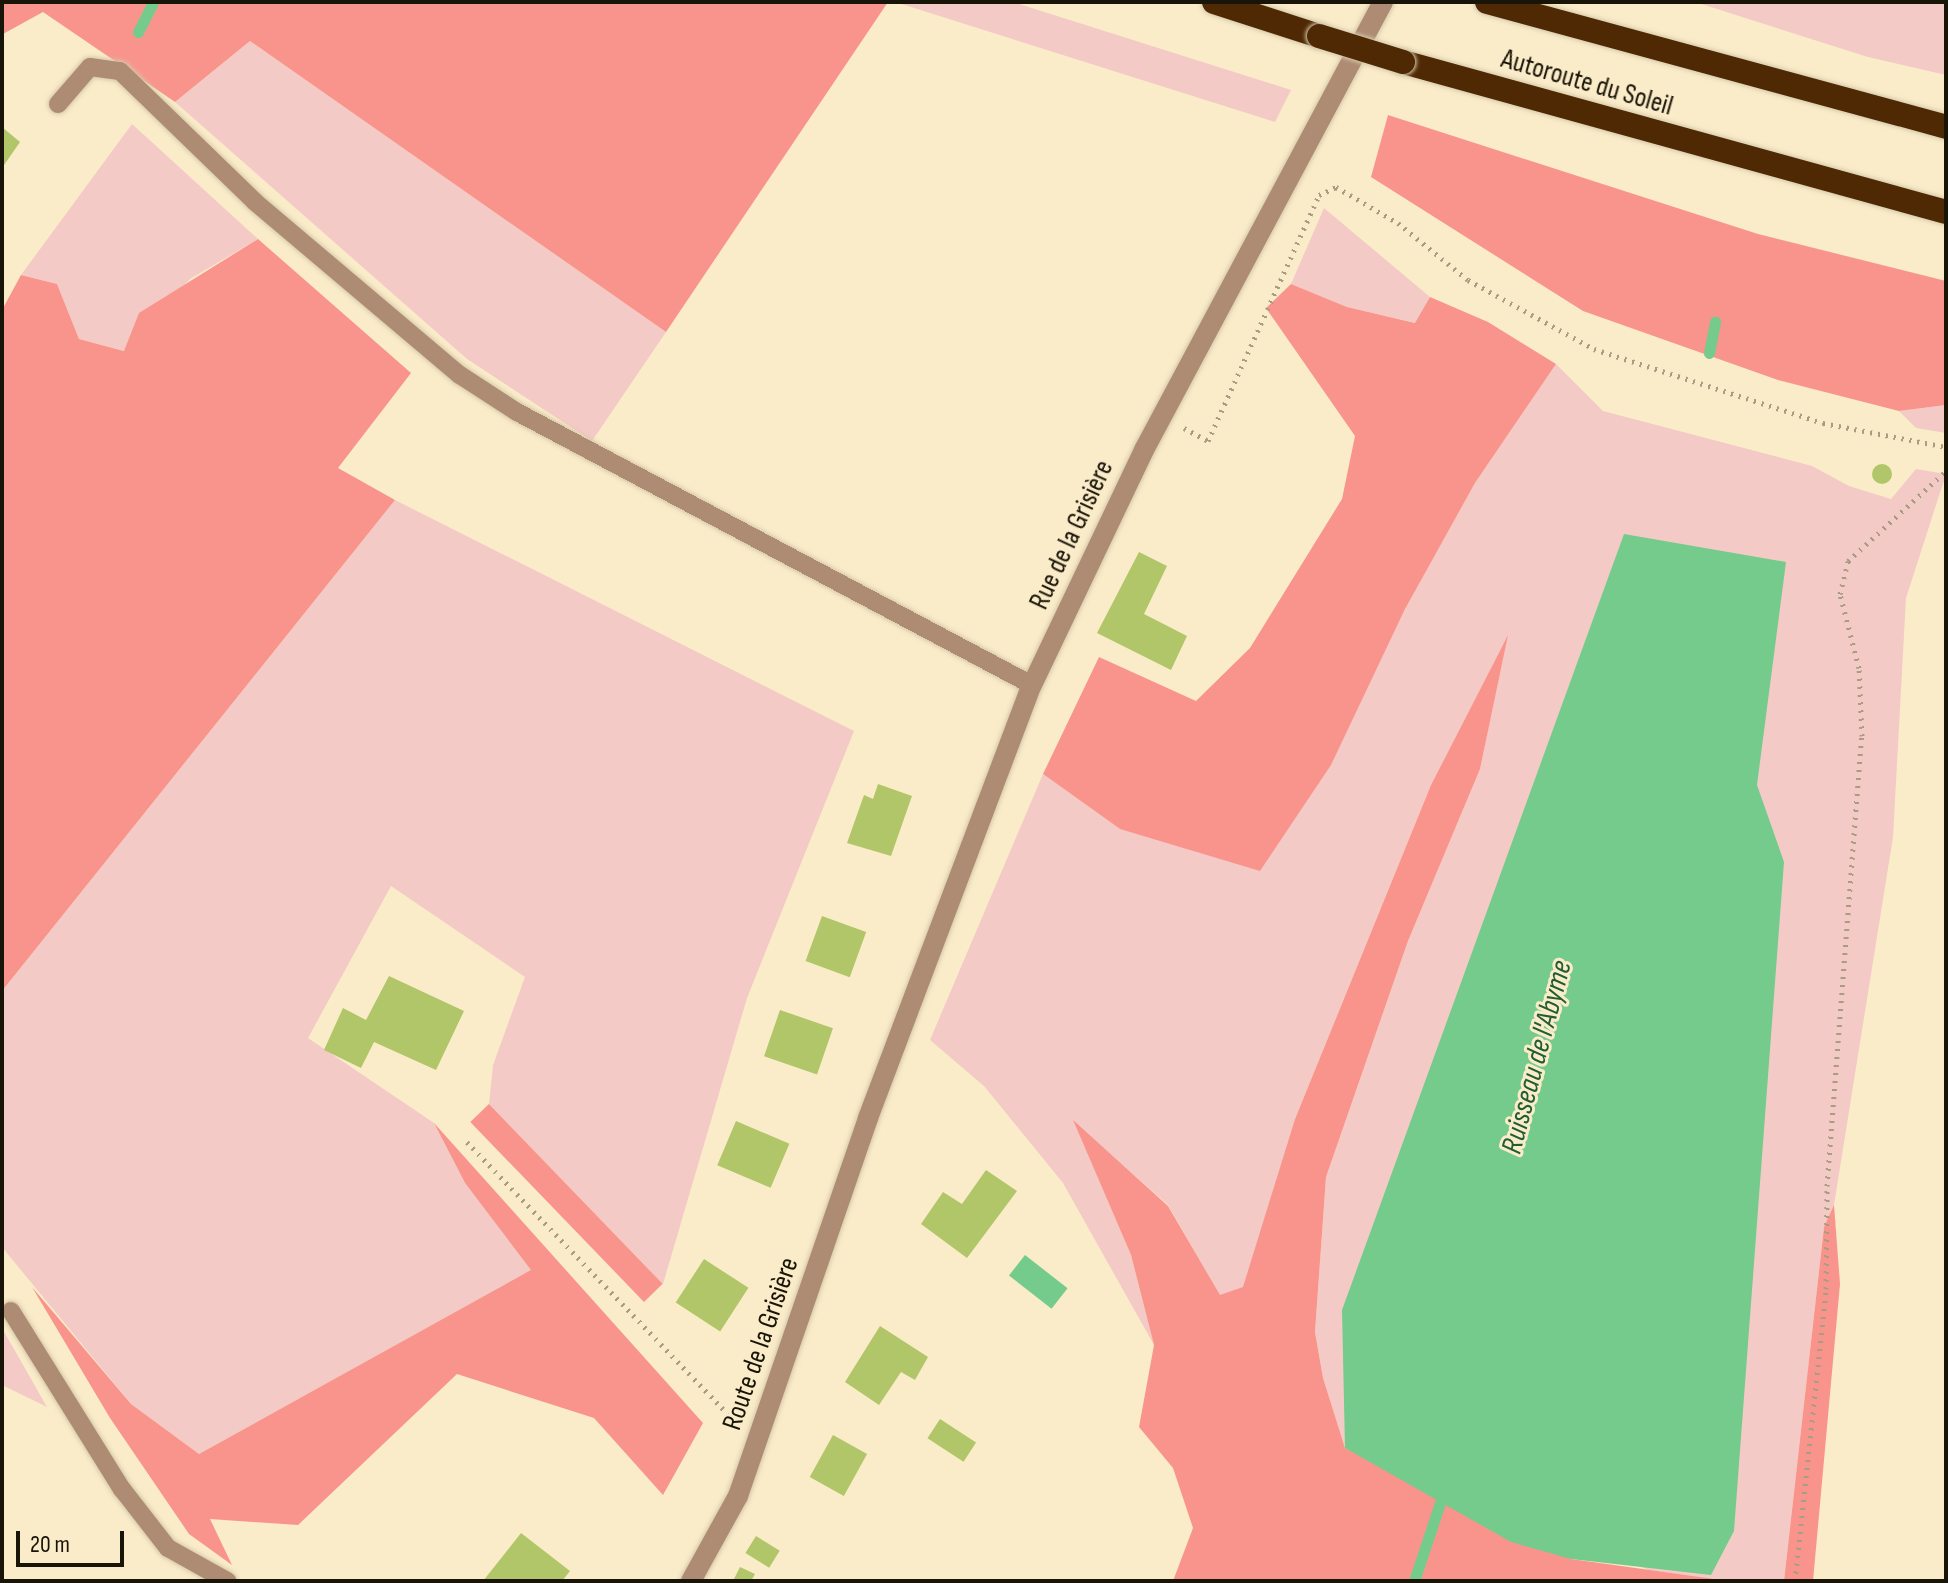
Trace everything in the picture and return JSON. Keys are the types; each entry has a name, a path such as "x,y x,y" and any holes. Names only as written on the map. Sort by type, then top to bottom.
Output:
{"highway":[{"name":"Autoroute du Soleil","path":"1214,2 1403,62 1946,212"},
{"name":"Autoroute du Soleil","path":"1487,2 1946,127"}],"street":[{"name":"Rue de la Grisière","path":"868,1118 1032,685 1162,415 1383,2"},
{"name":"Route de la Grisière","path":"691,1581 738,1496 868,1118"}],"lane":[{"path":"58,104 90,67 120,71 255,202 460,375 517,412 1032,685"},
{"path":"11,1311 122,1489 168,1548 227,1581"}],"path":[{"path":"1162,415 1208,441 1319,195 1336,187 1398,223 1468,280 1594,349 1823,423 1946,447"},
{"path":"1795,1581 1826,1289 1828,1170 1862,736 1859,668 1840,594 1848,561 1946,471"},
{"path":"467,1142 756,1444"}],"shaded area":[{"path":"2,2 888,2 666,332 250,41 175,102 43,12 3,34"},
{"path":"895,2 1013,2 1291,90 1275,122"},
{"path":"1695,2 1946,2 1946,75 1868,57"},
{"path":"250,41 666,332 592,441 467,359 175,102"},
{"path":"1388,115 1758,234 1946,281 1946,405 1899,411 1778,380 1583,311 1371,177"},
{"path":"132,124 258,239 190,279 125,351 79,339 57,284 21,275"},
{"path":"1324,208 1430,297 1416,323 1347,307 1291,284"},
{"path":"258,239 411,373 338,468 395,500 2,991 2,310 21,275 57,284 79,339 124,351 139,313"},
{"path":"1291,284 1347,307 1415,323 1430,297 1488,322 1556,364 1475,483 1404,611 1331,765 1260,871 1120,829 1043,774 1099,657 1196,701 1250,648 1342,499 1355,436 1266,308"},
{"path":"1556,364 1603,411 1812,466 1849,486 1891,499 1916,469 1946,474 1906,598 1893,837 1834,1205 1824,1227 1784,1581 1729,1581 1649,1570 1345,1448 1323,1378 1315,1332 1326,1177 1408,941 1480,769 1506,639 1431,785 1295,1119 1244,1287 1220,1296 1168,1205 1074,1122 1131,1255 1154,1345 1063,1183 984,1086 930,1040 1043,774 1120,829 1404,611 1475,483"},
{"path":"1946,405 1946,433 1916,428 1899,411"},
{"path":"395,500 854,731 747,998 663,1284 489,1104 493,1065 525,977 391,886 308,1038 434,1123 465,1183 532,1270 199,1454 131,1404 2,1247 2,991"},
{"path":"1508,635 1480,769 1408,941 1326,1177 1315,1332 1323,1378 1345,1448 1571,1559 1729,1581 1173,1581 1193,1528 1173,1468 1139,1427 1154,1345 1131,1255 1073,1120 1168,1206 1220,1295 1243,1287 1295,1119 1431,785"},
{"path":"489,1104 663,1284 644,1302 470,1122"},
{"path":"434,1123 703,1423 663,1495 594,1418 457,1374 298,1525 210,1519 232,1565 189,1534 110,1418 32,1287 131,1404 199,1454 531,1270 465,1183"},
{"path":"1834,1205 1840,1284 1813,1581 1784,1581 1824,1227"},
{"path":"2,1328 47,1407 2,1385"}],"water":[{"path":"1624,534 1786,562 1757,785 1784,862 1734,1531 1711,1575 1571,1559 1511,1542 1345,1448 1342,1310"},
{"path":"1025,1255 1068,1288 1052,1309 1009,1275"}],"building":[{"path":"2,127 20,142 2,168"},
{"path":"1882,464 1889,467 1892,474 1889,481 1882,484 1875,481 1872,474 1875,467"},
{"path":"1139,552 1167,566 1144,614 1187,636 1171,670 1097,633"},
{"path":"878,784 912,796 891,856 847,843 864,795 873,799"},
{"path":"822,916 866,932 850,977 806,961"},
{"path":"389,976 464,1011 436,1070 374,1042 361,1068 324,1050 343,1008 366,1020"},
{"path":"780,1010 833,1028 817,1075 764,1056"},
{"path":"736,1121 789,1144 771,1188 717,1165"},
{"path":"986,1170 1017,1191 967,1258 921,1224 943,1192 962,1204"},
{"path":"704,1259 748,1288 720,1331 676,1303"},
{"path":"880,1326 928,1357 915,1380 901,1372 879,1405 845,1382"},
{"path":"940,1419 976,1442 964,1462 927,1438"},
{"path":"833,1435 867,1454 844,1496 810,1477"},
{"path":"521,1533 570,1571 562,1581 483,1581"},
{"path":"756,1536 780,1551 769,1568 745,1553"},
{"path":"740,1567 755,1574 751,1581 733,1581"}],"waterway":[{"path":"138,32 153,2"},
{"name":"Ruisseau de l'Abyme","path":"1709,353 1715,322"},
{"name":"Ruisseau de l'Abyme","path":"1414,1581 1444,1491"}]}
